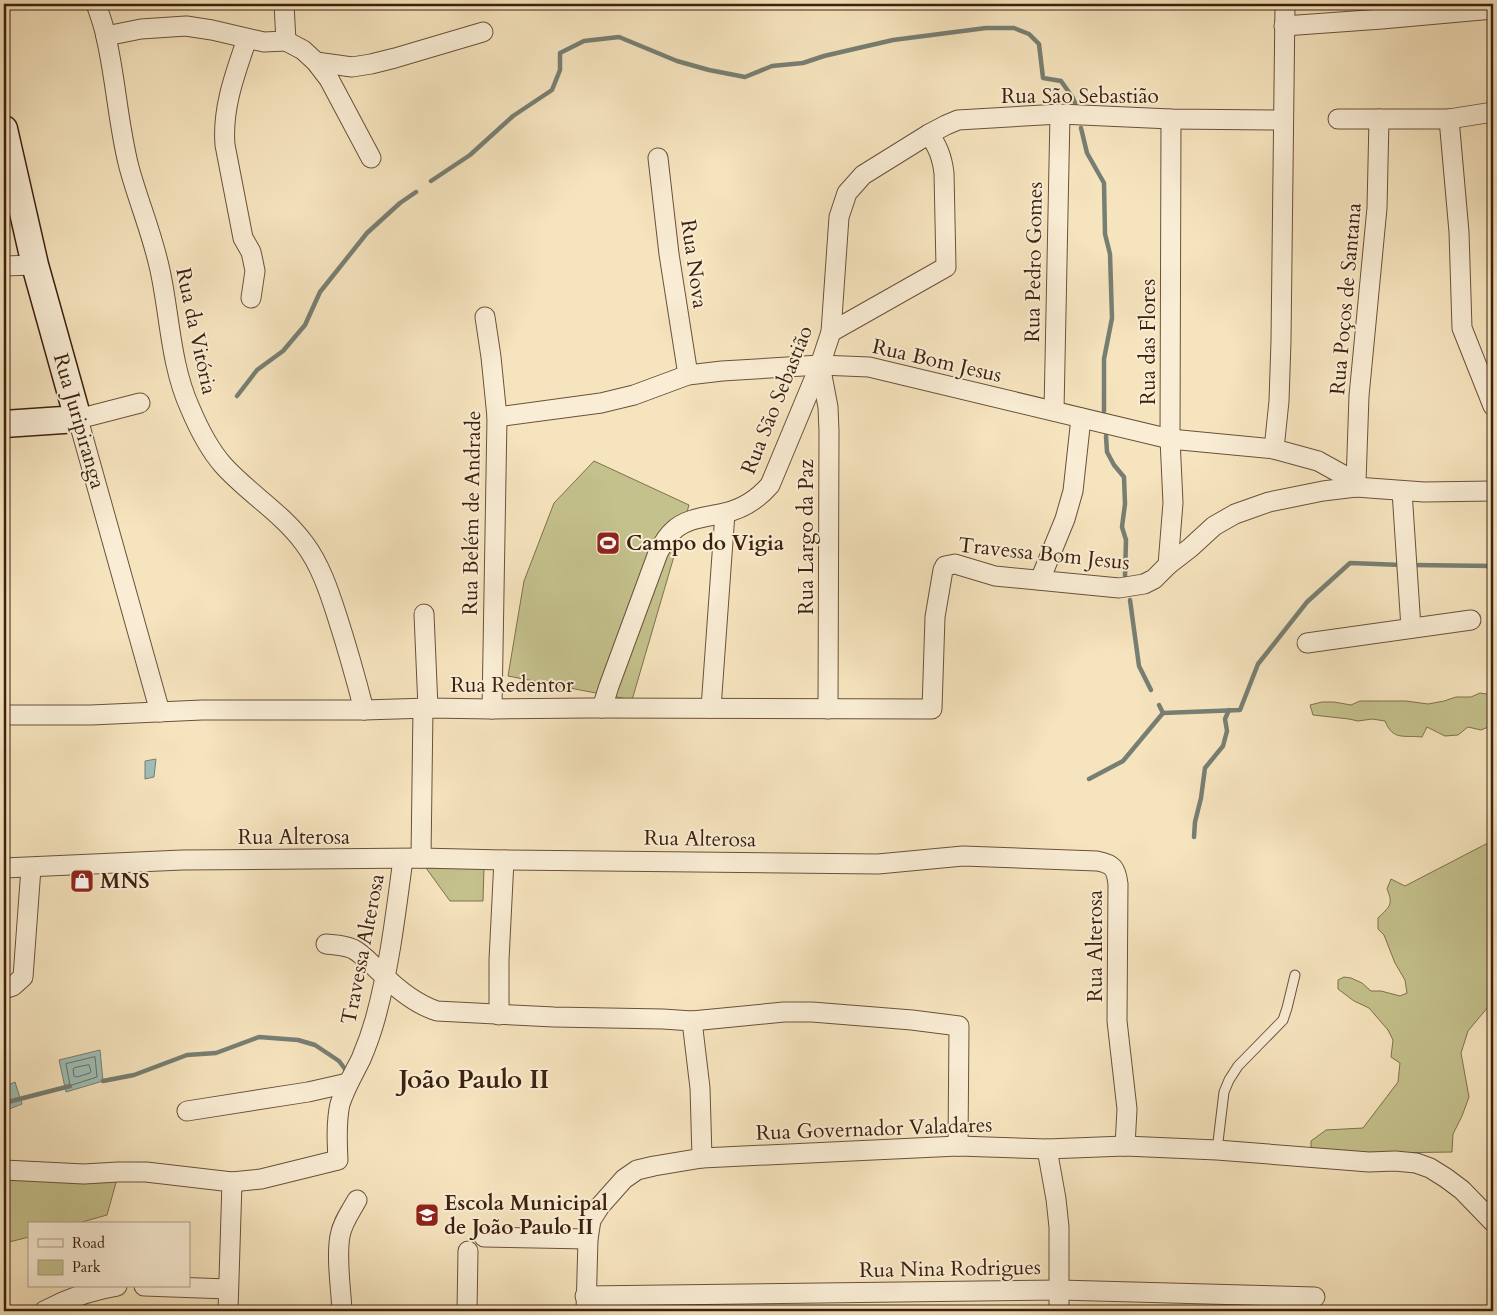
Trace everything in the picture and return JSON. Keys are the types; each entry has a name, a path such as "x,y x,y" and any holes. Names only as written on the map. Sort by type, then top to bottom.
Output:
{"street":[{"name":"Rua da Vitória","path":"96,4 106,36 129,167 156,252 170,334 182,386 189,406 213,452 222,464 235,478 290,525 314,558 333,603 346,642 364,710"},
{"path":"284,4 286,41"},
{"path":"1274,449 1279,401 1281,341 1284,4"},
{"path":"1284,26 1493,9"},
{"path":"106,36 150,28 186,26 264,42 286,41 303,50 316,62 329,79 371,158"},
{"path":"316,62 352,67 371,64 483,32"},
{"path":"247,38 229,95 224,146 243,238 254,261 255,271 251,298"},
{"path":"1338,119 1448,119 1493,112"},
{"name":"Rua São Sebastião","path":"602,708 658,553 666,538 674,529 686,522 725,513 750,504 770,485 820,365 831,332 840,217 847,193 863,175 946,124 958,120 1060,114 1170,119 1282,120"},
{"name":"Rua Pedro Gomes","path":"1054,411 1060,114"},
{"name":"Rua das Flores","path":"1168,565 1173,503 1170,439 1170,119"},
{"name":"Rua Poços de Santana","path":"1356,485 1359,396 1377,208 1379,119"},
{"path":"1448,119 1460,232 1462,328 1493,406"},
{"path":"831,332 946,267 942,158 937,145 929,134"},
{"name":"Rua Juripiranga","path":"5,137 35,265 160,712"},
{"name":"Rua Nova","path":"658,158 669,254 688,375"},
{"path":"4,266 35,265"},
{"name":"Rua Belém de Andrade","path":"485,317 497,417 492,709"},
{"name":"Rua Bom Jesus","path":"497,417 601,403 634,395 688,375 820,365 869,367 1170,439 1274,449 1318,461 1356,485"},
{"name":"Rua Largo da Paz","path":"820,365 828,407 829,449 828,709"},
{"path":"4,424 78,419 140,403"},
{"path":"1040,580 1065,519 1073,491 1081,418"},
{"name":"Travessa Bom Jesus","path":"932,709 935,617 945,566 955,564 995,576 1119,588 1133,587 1154,579 1214,526 1235,514 1277,500 1356,485 1402,491 1493,491"},
{"path":"1402,491 1411,628"},
{"path":"711,708 725,513"},
{"name":"Travessa Alterosa","path":"232,1182 261,1179 338,1160 340,1104 369,1039 385,977 397,909 412,858 425,708 424,614"},
{"path":"1307,643 1471,620"},
{"name":"Rua Redentor","path":"4,715 90,715 202,710 425,708 932,709"},
{"name":"Rua Alterosa","path":"4,868 182,860 412,858 878,864 963,856 1107,863 1117,874 1118,884 1117,1021 1127,1109 1125,1146"},
{"path":"499,1015 504,860"},
{"path":"4,989 13,986 23,977 31,868"},
{"path":"326,944 344,946 359,953 385,977 424,1007 451,1013 692,1021 784,1012 812,1012 912,1020 959,1026 958,1146"},
{"path":"692,1021 700,1088 702,1158"},
{"path":"187,1111 308,1092 348,1083"},
{"name":"Rua Governador Valadares","path":"585,1304 588,1239 591,1220 600,1206 624,1179 637,1170 702,1158 958,1146 1047,1150 1125,1146"},
{"path":"1125,1146 1217,1150 1369,1162 1395,1161 1416,1163 1430,1168 1462,1190 1493,1222"},
{"path":"1047,1150 1059,1227 1059,1311"},
{"path":"4,1170 84,1174 146,1172 232,1182 228,1311"},
{"path":"342,1311 340,1234 357,1200"},
{"path":"484,1237 588,1239"},
{"path":"467,1311 468,1251"},
{"path":"44,1311 82,1294 102,1288"},
{"path":"190,1288 228,1289"},
{"name":"Rua Nina Rodrigues","path":"585,1304 1059,1290 1315,1297"}],"lane":[{"path":"1217,1150 1224,1092 1229,1080 1238,1066 1283,1020 1295,975"}],"green space":[{"name":"Campo do Vigia","path":"594,461 689,505 632,700 508,676 524,581 554,503"},
{"path":"1480,693 1493,695 1493,725 1481,730 1468,727 1458,735 1445,736 1427,727 1422,737 1400,736 1392,732 1385,721 1372,719 1358,721 1313,715 1310,705 1334,702 1351,705 1360,701 1406,701 1428,704 1456,697 1471,697"},
{"path":"1493,842 1493,1001 1468,1031 1461,1053 1469,1097 1453,1134 1452,1152 1313,1154 1311,1141 1326,1130 1363,1128 1398,1082 1400,1063 1391,1057 1393,1040 1388,1030 1369,1008 1354,1001 1338,989 1338,980 1344,977 1362,983 1371,991 1381,991 1400,996 1407,993 1405,980 1395,963 1384,935 1378,929 1378,918 1388,908 1390,902 1387,889 1391,879 1405,886"},
{"path":"484,867 483,901 450,901 426,868"},
{"path":"16,1179 117,1179 107,1215 82,1222 28,1222 28,1237 9,1242 4,1246 4,1181"}],"water":[{"path":"156,759 154,777 145,779 145,761"},
{"path":"100,1050 103,1081 66,1092 59,1060"},
{"path":"15,1082 22,1104 4,1111 4,1087"}],"waterway":[{"path":"431,181 470,155 513,116 552,90 560,70 560,53 584,41 619,37 677,61 745,77 772,66 803,63 824,56 893,40 986,28 1014,28 1029,34 1039,44 1043,78 1061,81 1075,103"},
{"path":"1081,128 1087,153 1104,183 1105,234 1110,254 1112,318 1104,359 1104,411"},
{"path":"237,396 257,370 283,351 305,325 320,292 367,233 400,203 416,192"},
{"path":"1106,436 1107,452 1114,465 1124,477 1125,504 1122,527 1126,540 1125,576"},
{"path":"1089,779 1123,761 1163,713 1240,710 1258,664 1307,602 1350,563 1402,565"},
{"path":"1412,565 1493,566"},
{"path":"1130,600 1139,666 1151,690"},
{"path":"1159,705 1163,713"},
{"path":"1194,837 1205,768 1223,746 1227,731 1225,719 1229,710"},
{"path":"103,1081 134,1075 187,1055 216,1053 259,1037 298,1040 315,1045 339,1061 348,1073"},
{"path":"4,1103 70,1086"}],"place":[{"name":"Campo do Vigia","path":"608,543"},
{"name":"MNS","path":"82,881"},
{"name":"Escola Municipal de João Paulo II","path":"427,1215"}],"district":[{"name":"João Paulo II","path":"474,1079"}]}
